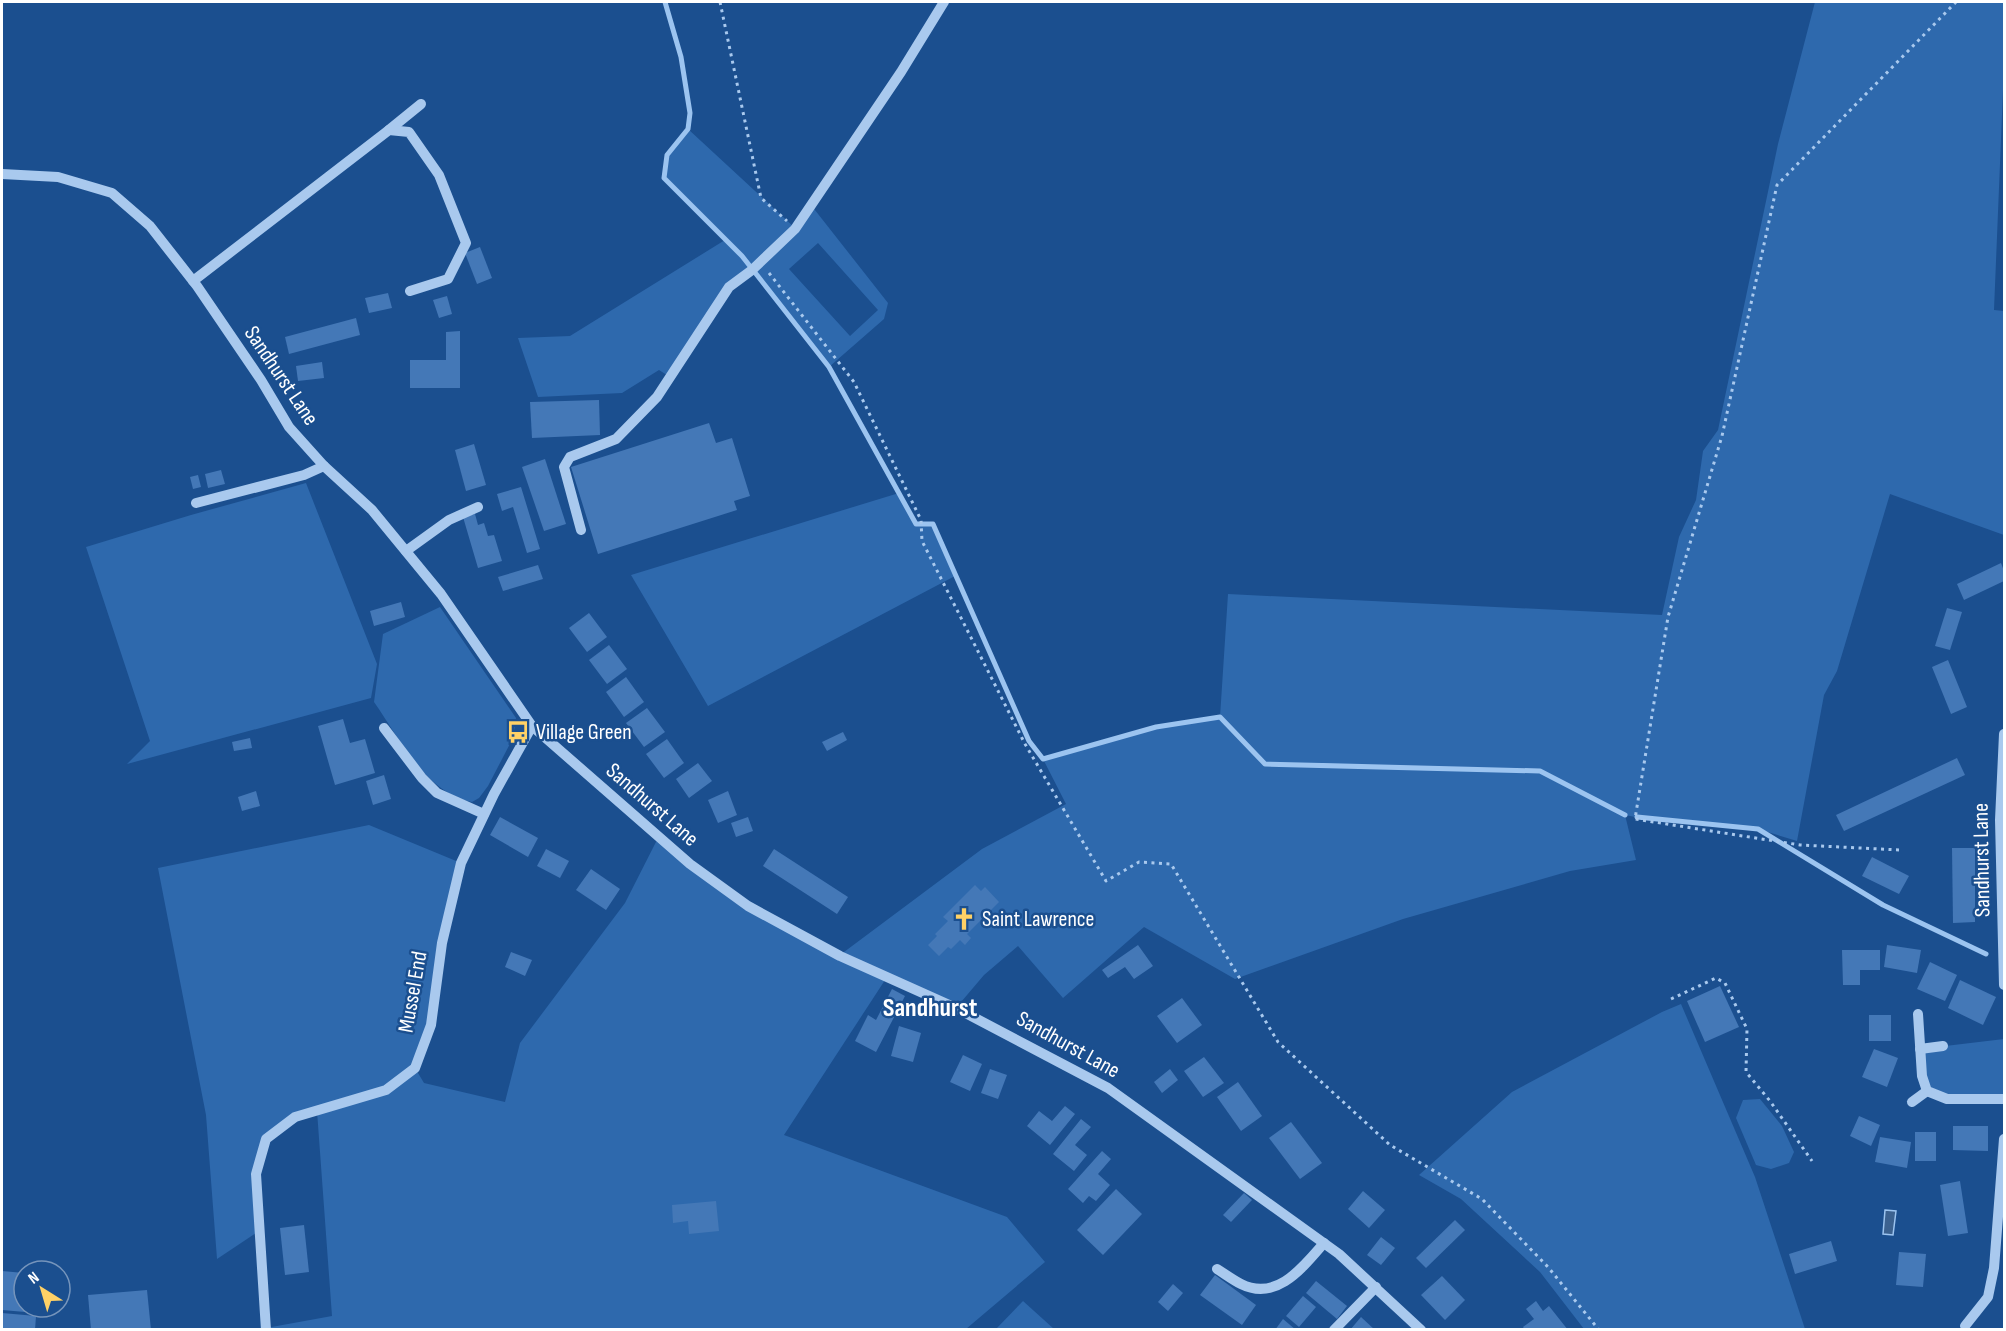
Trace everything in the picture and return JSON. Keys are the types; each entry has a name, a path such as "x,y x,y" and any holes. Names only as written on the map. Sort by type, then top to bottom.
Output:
{"street":[{"path":"581,530 564,467 570,457 616,439 657,397 729,287 795,229 901,72 944,2"},
{"path":"193,281 421,104"},
{"path":"389,130 409,132 439,175 466,243 448,279 410,291"},
{"name":"Sandhurst Lane","path":"2,174 58,177 112,193 150,226 193,281 261,380 289,427 324,466 372,510 441,594 532,726 658,838 748,906 840,956 956,1008 1108,1088 1324,1243 1421,1329"},
{"path":"196,503 304,474 324,466"},
{"path":"406,551 449,520 478,507"},
{"name":"Mussel End","path":"266,1329 256,1174 266,1139 295,1117 386,1090 415,1068 430,1025 442,942 461,863 484,814 532,726"},
{"path":"384,728 422,778 437,793 484,814"},
{"name":"Sandhurst Lane","path":"2004,734 2000,820 2004,985"},
{"path":"1918,1014 1922,1076 1927,1091 1947,1099 2004,1099"},
{"path":"1920,1049 1943,1046"},
{"path":"1912,1102 1927,1091"},
{"path":"1963,1328 1988,1297 1999,1267 2004,1139"},
{"path":"1217,1269 1241,1285 1257,1289 1280,1284 1294,1278 1324,1243"},
{"path":"1334,1329 1376,1287"}],"path":[{"path":"720,2 761,198 795,229"},
{"path":"1899,850 1800,845 1635,819 1668,617 1722,436 1777,185 1956,2"},
{"path":"761,261 854,382 921,520 922,541 1025,744 1106,881 1139,862 1171,864 1278,1042 1390,1145 1482,1198 1548,1267 1599,1329"},
{"path":"1671,999 1716,978 1725,983 1747,1029 1746,1072 1770,1101 1812,1161"}],"shaded area":[{"path":"1815,2 2004,2 2004,66 1994,310 2004,311 2004,535 1890,494 1837,671 1824,695 1797,841 1758,829 1650,820 1625,815 1636,860 1570,871 1403,919 1235,979 1144,927 1063,998 1018,946 984,975 956,1008 887,977 784,1135 1007,1217 1045,1262 966,1329 266,1329 332,1316 317,1111 266,1139 256,1174 259,1231 217,1259 206,1115 158,868 369,825 461,863 431,1025 415,1068 424,1083 505,1102 520,1043 625,903 658,838 748,906 840,955 982,849 1066,804 1043,759 1156,727 1220,717 1228,594 1662,615 1679,537 1696,500 1703,451 1718,430 1778,144"},
{"path":"688,129 795,228 811,205 888,303 884,319 829,367 752,270 729,287 670,377 659,370 622,393 538,397 518,338 570,336 725,240 664,178 667,155","holes":["818,243 878,310 850,336 789,269"]},
{"path":"306,483 377,664 371,698 127,764 150,741 86,547"},
{"path":"899,493 916,524 933,524 955,576 708,706 631,575"},
{"path":"440,607 516,718 513,738 488,786 479,798 472,802 455,796 427,776 404,747 374,702 383,634"},
{"path":"1681,1004 1755,1177 1805,1329 1584,1329 1540,1272 1461,1199 1419,1175 1512,1092"},
{"path":"2004,1039 2004,1099 1947,1099 1927,1091 1920,1049"},
{"path":"1760,1099 1782,1126 1794,1152 1789,1163 1771,1169 1756,1165 1736,1118 1743,1100"},
{"path":"1885,1210 1896,1211 1893,1235 1883,1234"},
{"path":"1023,1301 1054,1329 996,1329"}],"building":[{"path":"480,247 492,278 477,284 465,253"},
{"path":"388,293 392,308 369,313 365,298"},
{"path":"447,296 452,314 439,318 433,300"},
{"path":"356,318 360,335 289,354 285,337"},
{"path":"460,331 460,388 410,388 410,360 446,360 446,332"},
{"path":"322,362 324,378 298,381 296,366"},
{"path":"599,400 600,435 532,438 530,402"},
{"path":"709,423 716,443 732,438 750,496 734,501 737,510 598,554 571,467"},
{"path":"474,444 486,485 466,491 455,450"},
{"path":"545,459 566,524 544,531 522,467"},
{"path":"221,470 225,484 208,488 205,474"},
{"path":"198,475 201,487 193,489 190,477"},
{"path":"521,487 540,549 527,553 513,507 502,511 497,494"},
{"path":"475,514 478,525 484,523 488,536 494,535 502,561 478,568 463,517"},
{"path":"2001,563 2004,581 1964,600 1957,584"},
{"path":"538,565 543,579 503,591 498,577"},
{"path":"401,602 405,617 374,626 370,611"},
{"path":"1947,608 1962,612 1950,650 1935,646"},
{"path":"589,613 607,637 587,652 569,628"},
{"path":"609,645 627,669 607,684 589,660"},
{"path":"1948,660 1967,707 1951,714 1932,667"},
{"path":"626,677 644,702 624,717 606,692"},
{"path":"647,708 665,732 644,747 626,723"},
{"path":"343,719 350,743 365,739 375,773 335,785 318,726"},
{"path":"843,732 847,740 827,751 822,742"},
{"path":"250,738 252,748 234,751 232,742"},
{"path":"667,739 684,763 664,778 646,754"},
{"path":"1957,758 1965,775 1844,831 1836,815"},
{"path":"698,763 712,781 689,798 676,779"},
{"path":"384,775 391,799 373,805 366,781"},
{"path":"256,791 260,806 242,811 238,797"},
{"path":"728,791 737,815 718,823 708,800"},
{"path":"500,817 538,838 528,857 490,835"},
{"path":"748,817 753,831 736,837 731,823"},
{"path":"1952,848 1975,848 1975,922 1953,923"},
{"path":"546,849 569,861 560,878 537,866"},
{"path":"774,849 848,897 837,914 763,866"},
{"path":"1872,857 1909,876 1899,894 1862,876"},
{"path":"591,869 620,889 606,910 576,890"},
{"name":"Saint Lawrence","path":"975,885 981,891 985,887 999,902 967,934 971,938 965,945 960,940 939,956 928,945 948,921 943,917"},
{"path":"1138,945 1153,966 1134,979 1125,967 1108,978 1102,970"},
{"path":"1887,945 1921,950 1917,973 1884,967"},
{"path":"1842,950 1880,950 1880,970 1860,970 1860,985 1843,985"},
{"path":"511,952 532,960 525,976 505,967"},
{"path":"1930,962 1957,975 1945,1001 1917,989"},
{"path":"1960,980 1996,997 1983,1025 1948,1008"},
{"path":"1720,986 1739,1027 1705,1042 1687,1001"},
{"path":"892,989 905,996 876,1052 855,1041 868,1015 876,1020"},
{"path":"1182,998 1202,1025 1177,1043 1157,1016"},
{"path":"1869,1015 1891,1015 1891,1041 1869,1041"},
{"path":"899,1026 921,1033 913,1062 891,1056"},
{"path":"1874,1049 1898,1058 1887,1087 1862,1077"},
{"path":"963,1055 982,1064 970,1091 950,1082"},
{"path":"1204,1057 1224,1083 1203,1097 1184,1071"},
{"path":"990,1069 1007,1075 998,1099 981,1093"},
{"path":"1170,1069 1178,1080 1162,1093 1154,1082"},
{"path":"1238,1082 1262,1116 1241,1131 1217,1097"},
{"path":"1065,1106 1075,1114 1050,1145 1027,1126 1039,1111 1052,1121"},
{"path":"1859,1116 1880,1125 1871,1146 1850,1136"},
{"path":"1081,1119 1091,1127 1075,1145 1087,1155 1074,1171 1053,1154"},
{"path":"1291,1122 1322,1163 1300,1179 1269,1138"},
{"path":"1953,1126 1988,1126 1988,1151 1953,1150"},
{"path":"1915,1132 1936,1132 1936,1161 1915,1161"},
{"path":"1880,1137 1911,1142 1907,1168 1875,1162"},
{"path":"1102,1151 1111,1159 1098,1174 1110,1185 1096,1201 1089,1196 1083,1203 1068,1189"},
{"path":"1960,1181 1968,1233 1948,1236 1940,1185"},
{"path":"1116,1189 1142,1214 1103,1255 1077,1230"},
{"path":"1363,1191 1385,1210 1369,1228 1348,1209"},
{"path":"1244,1193 1252,1200 1231,1222 1223,1215"},
{"path":"716,1201 719,1231 689,1234 688,1221 673,1223 672,1205"},
{"path":"1455,1220 1465,1230 1426,1268 1416,1258"},
{"path":"304,1225 309,1272 285,1275 280,1228"},
{"path":"1381,1237 1395,1248 1381,1265 1367,1255"},
{"path":"1831,1241 1837,1261 1795,1274 1789,1254"},
{"path":"1899,1252 1926,1254 1923,1287 1896,1285"},
{"path":"2,1271 12,1272 12,1311 2,1310"},
{"path":"1215,1275 1256,1305 1242,1325 1200,1295"},
{"path":"1442,1276 1465,1300 1445,1320 1421,1295"},
{"path":"1316,1281 1347,1306 1337,1319 1306,1293"},
{"path":"1173,1284 1183,1293 1168,1311 1158,1302"},
{"path":"147,1290 151,1330 91,1330 88,1295"},
{"path":"1303,1296 1316,1307 1299,1327 1286,1316"},
{"path":"1536,1301 1543,1311 1549,1306 1568,1330 1525,1330 1523,1327 1534,1319 1526,1309"},
{"path":"2,1313 12,1314 12,1319 36,1319 35,1330 2,1330"},
{"path":"1361,1317 1375,1330 1350,1330"},
{"path":"1283,1319 1296,1330 1275,1330"}],"waterway":[{"path":"665,2 681,57 690,113 688,129 667,155 664,178 742,256 829,367 916,524 933,524 1029,741 1043,759 1156,727 1220,717 1265,764 1540,771 1625,815"},
{"path":"1637,817 1758,829 1883,905 1986,954"}],"place":[{"name":"Village Green","path":"518,732"},
{"name":"Saint Lawrence","path":"964,919"}],"district":[{"name":"Sandhurst","path":"930,1008"}]}
